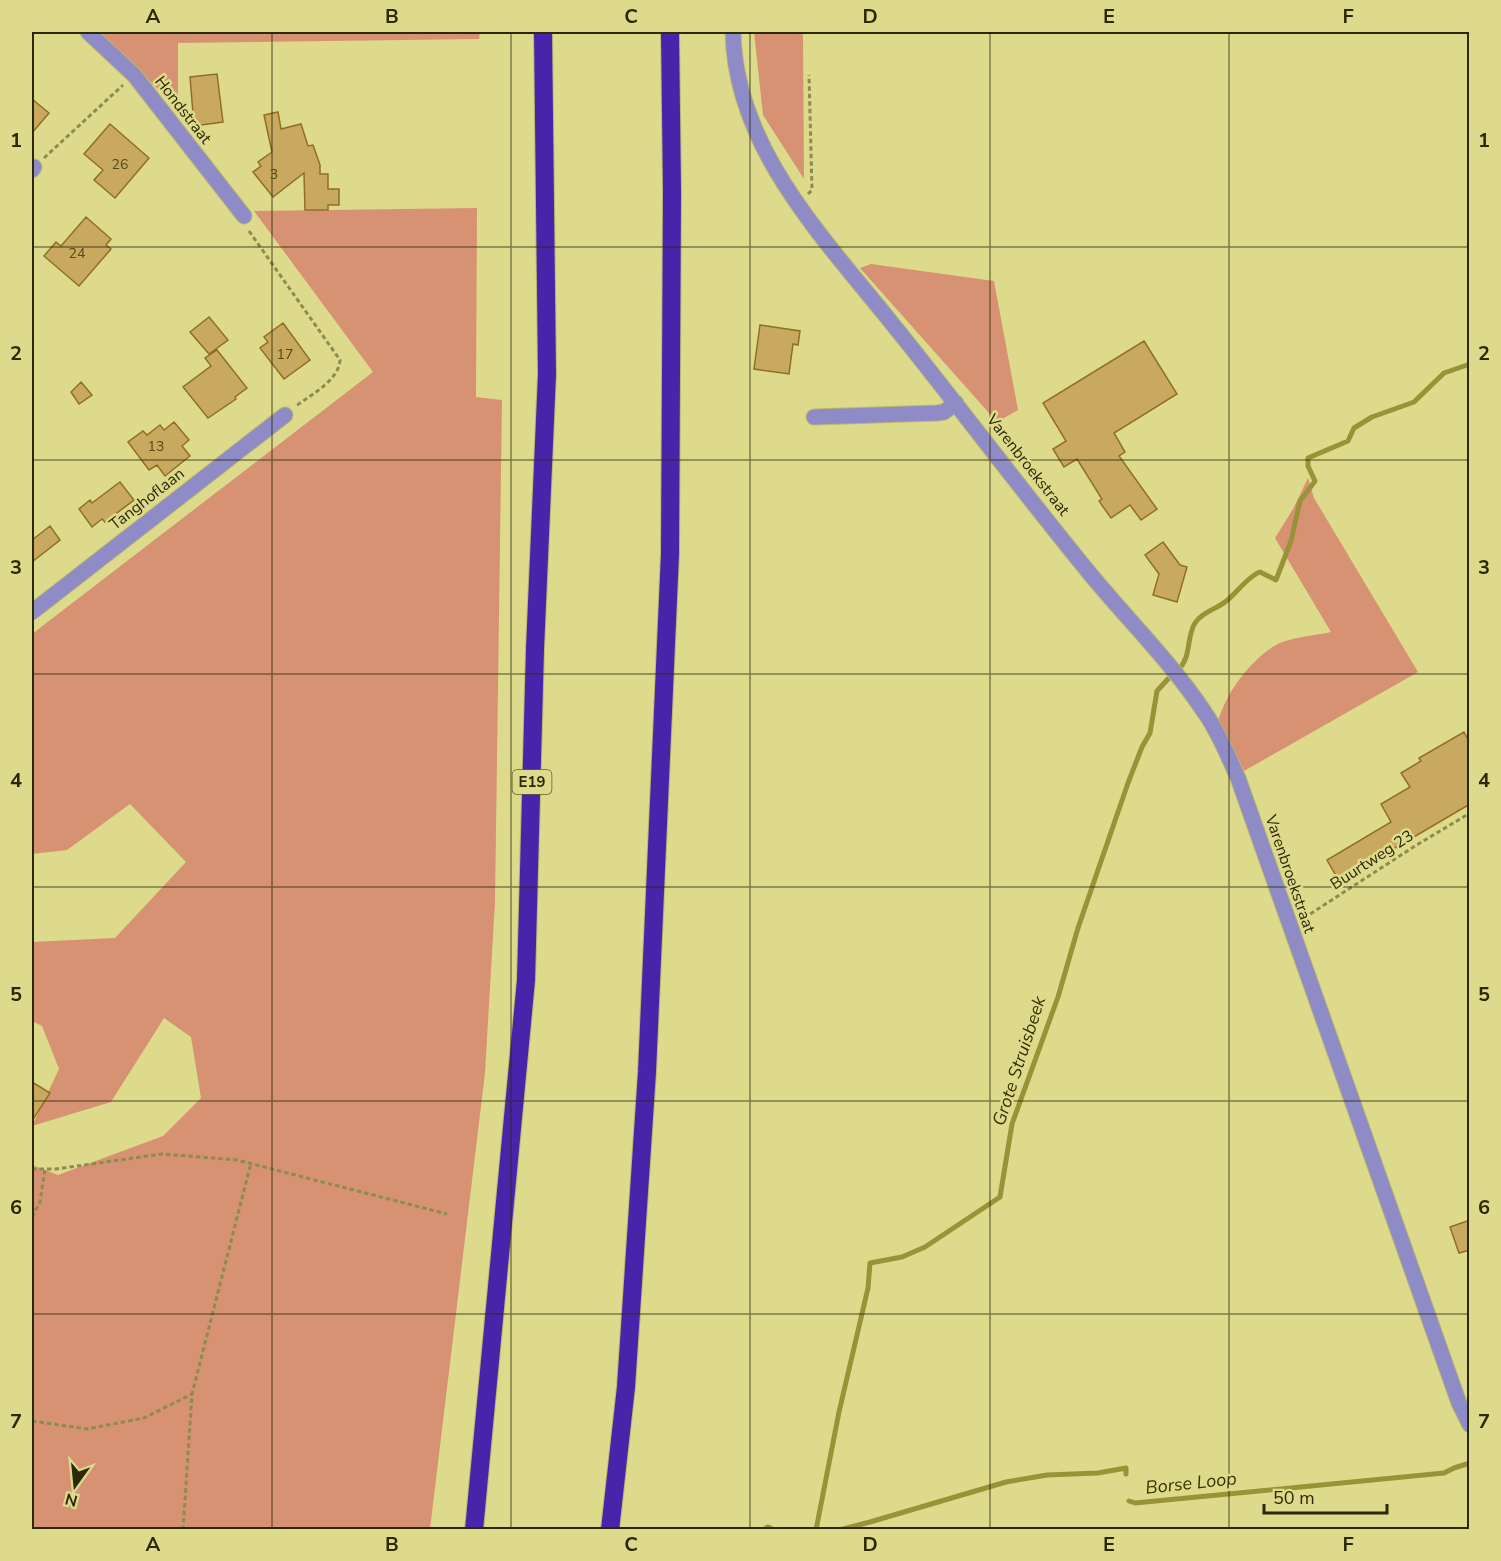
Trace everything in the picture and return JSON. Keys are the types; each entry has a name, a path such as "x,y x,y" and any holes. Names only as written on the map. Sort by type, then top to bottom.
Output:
{"highway":[{"name":"E19","path":"474,1530 526,980 535,649 547,374 543,32"},
{"path":"610,1530 626,1387 647,1072 670,554 672,192 670,32"}],"street":[{"name":"Hondstraat","path":"88,32 134,75 244,216"},
{"name":"Varenbroekstraat","path":"733,32 742,93 759,139 796,204 1091,576 1175,673 1206,713 1223,743 1238,778 1455,1394 1470,1425"},
{"path":"814,417 937,413 944,412 956,403"},
{"name":"Tanghoflaan","path":"32,612 285,415"}],"path":[{"path":"33,169 134,75"},
{"path":"796,204 812,190 809,75"},
{"path":"244,216 241,220 340,360 340,367 335,375 285,415"},
{"name":"Buurtweg 23","path":"1289,928 1470,813"},
{"path":"32,1169 162,1154 237,1160 447,1214"},
{"path":"183,1530 192,1394 251,1163"},
{"path":"32,1217 40,1202 45,1169"},
{"path":"32,1421 87,1429 144,1418 192,1394"}],"shaded area":[{"path":"100,32 480,32 479,39 178,43 178,109"},
{"path":"754,32 803,32 804,179 763,115"},
{"path":"477,208 476,397 502,400 495,902 485,1073 430,1529 32,1529 32,1165 58,1175 163,1136 201,1098 191,1037 164,1018 111,1102 32,1126 59,1069 42,1026 32,1021 32,942 115,938 186,862 130,804 67,850 32,854 32,634 373,372 254,211"},
{"path":"871,264 994,281 1018,410 997,422 860,268"},
{"path":"1308,478 1314,498 1418,672 1244,771 1218,722 1226,700 1240,678 1257,659 1276,645 1331,632 1275,538"}],"building":[{"path":"217,74 223,122 194,126 190,77"},
{"path":"32,99 49,113 32,133"},
{"path":"278,112 281,129 301,124 308,146 313,145 320,165 320,174 328,174 328,189 339,189 339,205 328,205 328,210 305,210 304,173 273,197 253,172 261,166 258,162 272,152 264,115"},
{"path":"110,124 149,158 115,198 94,180 103,170 84,154"},
{"path":"86,217 111,239 106,245 111,249 79,286 44,256 56,242 61,246"},
{"path":"209,317 228,340 209,354 190,332"},
{"path":"283,323 310,360 284,379 260,348 268,342 264,337"},
{"path":"760,325 800,331 798,345 793,344 789,374 754,369"},
{"path":"1144,341 1177,394 1114,433 1125,452 1119,456 1157,509 1141,520 1130,505 1111,518 1099,501 1102,499 1077,459 1064,467 1053,449 1066,441 1043,403"},
{"path":"217,350 247,388 235,397 236,399 208,418 183,387 211,366 205,358"},
{"path":"81,382 92,395 79,404 71,392"},
{"path":"174,422 189,440 182,446 190,456 165,476 157,465 149,470 128,442 143,431 147,435 160,425 164,430"},
{"path":"120,482 134,500 105,522 102,519 92,527 79,509 90,500 92,503"},
{"path":"50,526 60,540 32,562 32,540"},
{"path":"1163,542 1180,565 1187,567 1177,602 1153,595 1159,574 1145,555"},
{"path":"1464,732 1470,743 1470,804 1339,881 1327,860 1391,822 1381,804 1410,787 1401,773 1421,761 1419,758"},
{"path":"32,1082 50,1093 32,1121"},
{"path":"1470,1220 1470,1250 1459,1253 1450,1227"}],"waterway":[{"name":"Grote Struisbeek","path":"1178,670 1185,659 1192,629 1198,620 1225,602 1256,574 1260,572 1276,580 1291,541 1300,501 1315,481 1308,466 1308,458 1348,441 1354,428 1372,417 1414,402 1444,373 1470,364"},
{"name":"Grote Struisbeek","path":"816,1530 839,1412 868,1288 870,1263 902,1257 925,1247 1000,1197 1012,1124 1058,997 1078,928 1128,783 1150,733 1157,691 1168,679"},
{"name":"Borse Loop","path":"1129,1501 1135,1503 1444,1473 1470,1463"},
{"name":"Borse Loop","path":"839,1530 1006,1482 1047,1475 1098,1473 1126,1468 1126,1474"},
{"name":"Grote Struisbeek","path":"763,1530 768,1527 774,1530"},
{"name":"Grote Struisbeek","path":"687,1530 700,1530"}]}
